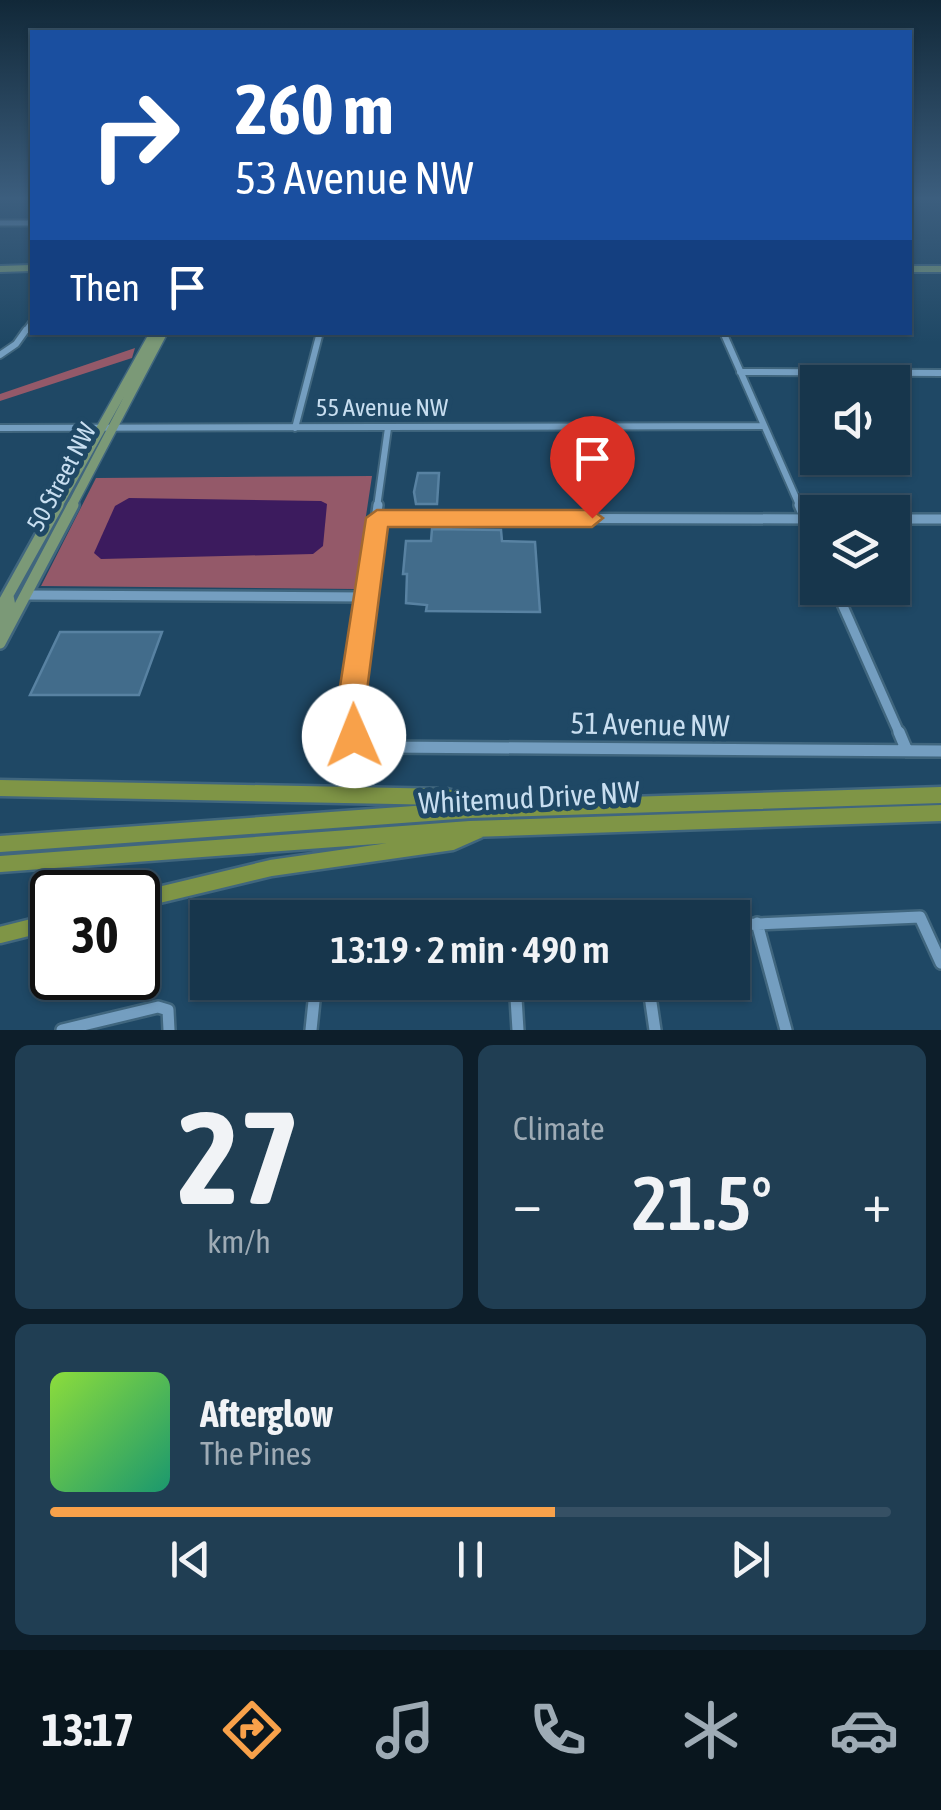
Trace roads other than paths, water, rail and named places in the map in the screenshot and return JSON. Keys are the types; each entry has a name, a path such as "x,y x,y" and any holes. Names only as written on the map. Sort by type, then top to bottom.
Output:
{"highway":[{"path":"5,786 446,797 486,817 452,842 271,868 160,895"},
{"name":"Whitemud Drive NW","path":"0,864 646,800 941,796"},
{"name":"Whitemud Drive NW","path":"0,844 275,820 941,813"},
{"path":"0,935 30,928"}],"main road":[{"path":"912,269 941,269"},
{"path":"0,271 30,270"},
{"name":"50 Street NW","path":"0,643 154,335"},
{"name":"50 Street NW","path":"0,609 161,335"},
{"path":"25,595 20,591 58,509"},
{"path":"0,627 10,606 8,596"}],"street":[{"path":"3,354 30,324"},
{"path":"295,428 319,335"},
{"path":"724,335 800,507"},
{"path":"740,372 941,373"},
{"name":"55 Avenue NW","path":"0,428 764,426"},
{"path":"25,595 365,598 388,428"},
{"path":"377,518 800,518"},
{"path":"910,519 941,519"},
{"name":"51 Avenue NW","path":"365,598 350,723 360,741 388,747 941,751"},
{"path":"843,605 907,751"},
{"path":"750,924 920,917 941,963"},
{"path":"757,923 786,1030"},
{"path":"311,1030 314,1000"},
{"path":"516,1000 518,1030"},
{"path":"651,1000 655,1030"},
{"path":"62,1030 158,1007 168,1010 169,1030"}]}
